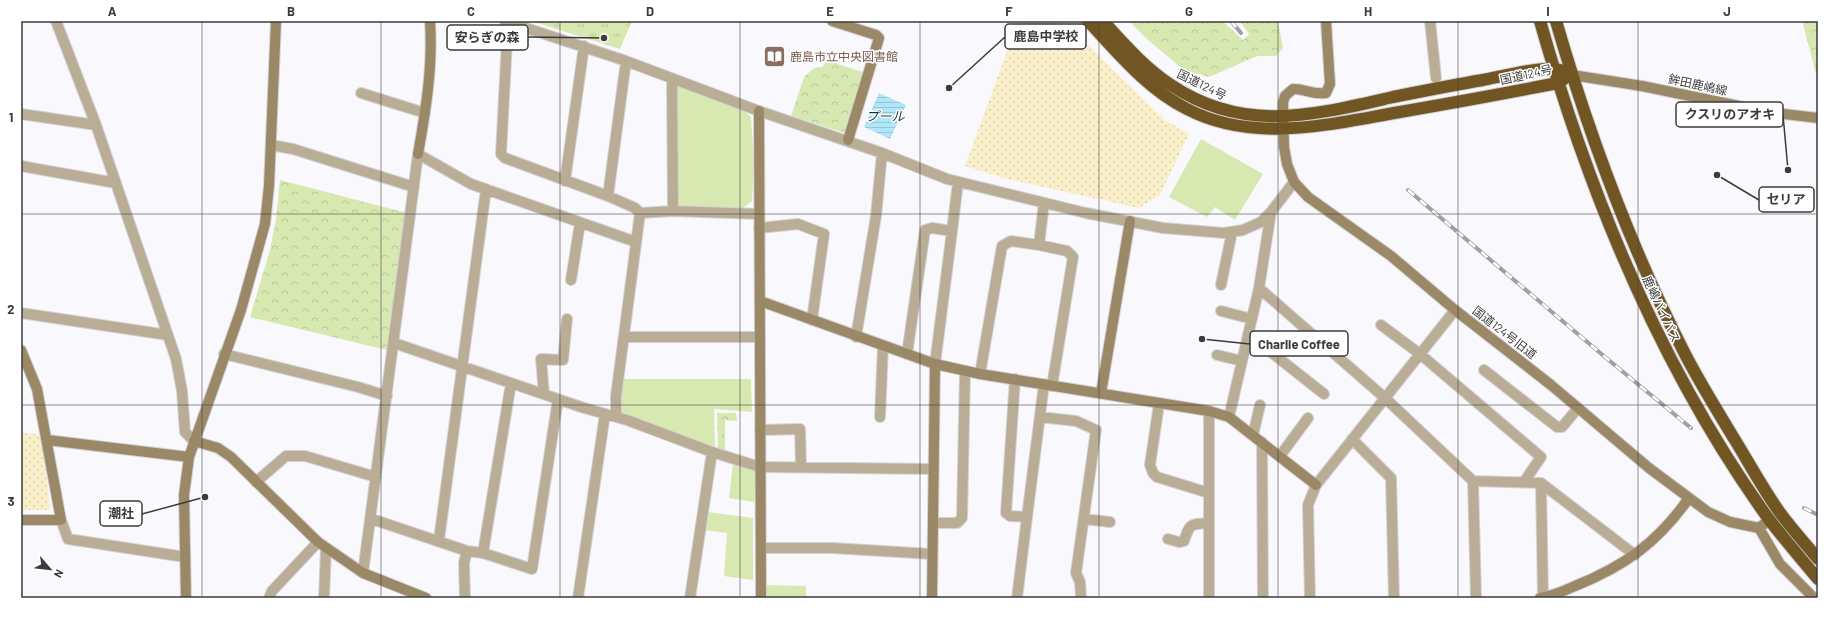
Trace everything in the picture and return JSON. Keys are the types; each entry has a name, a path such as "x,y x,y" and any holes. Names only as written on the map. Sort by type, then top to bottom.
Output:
{"highway":[{"name":"国道124号","path":"1088,21 1117,53 1148,83 1187,110 1209,119 1232,125 1262,129 1282,130 1323,126 1558,83 1572,75"},
{"name":"国道124号","path":"1103,21 1141,61 1171,85 1210,105 1229,112 1250,115 1282,117 1353,106 1422,91 1553,68 1572,75"},
{"name":"鹿嶋バイパス","path":"1540,21 1553,68 1591,176 1644,307 1688,391 1739,474 1769,518 1818,579"},
{"name":"鹿嶋バイパス","path":"1556,21 1572,75 1623,217 1654,290 1700,382 1778,510 1818,559"}],"street":[{"path":"56,21 96,125 180,372 186,432 194,441 218,448 231,457 322,545 363,573 426,598"},
{"path":"186,598 184,495 189,457 224,354 241,310 265,224 269,186 276,21"},
{"path":"363,573 372,519 386,396 418,154 428,96 432,48 430,21"},
{"path":"759,214 673,212 640,213 635,208 608,196 505,158 501,154 506,21 584,46 759,111 848,140 947,179 1086,213 1163,228 1224,233 1232,232 1249,228 1261,222 1272,212 1294,182"},
{"path":"832,21 876,35 879,38 848,140"},
{"name":"国道124号旧道","path":"1326,21 1330,84 1326,93 1314,94 1306,89 1293,89 1288,92 1283,103 1282,130 1286,159 1294,182 1308,197 1391,256 1455,310 1578,408 1649,468 1689,498 1714,515 1730,522 1759,528"},
{"path":"1430,21 1436,78"},
{"path":"565,181 584,46"},
{"path":"608,196 626,61"},
{"name":"鉾田鹿嶋線","path":"1572,75 1642,86 1768,112 1818,118"},
{"path":"672,79 673,212"},
{"path":"362,93 425,113"},
{"path":"759,111 761,598"},
{"path":"21,114 96,125"},
{"path":"271,145 293,150 414,187"},
{"path":"856,337 876,216 882,153"},
{"path":"418,154 471,184 636,242"},
{"path":"21,166 116,183"},
{"path":"932,598 934,364 958,182"},
{"path":"438,540 486,189"},
{"path":"1039,245 1044,203"},
{"path":"1229,417 1259,288 1272,212"},
{"path":"616,417 616,396 625,337 640,213"},
{"path":"1101,393 1130,221"},
{"path":"571,280 580,223"},
{"path":"759,228 798,224 824,234 812,320"},
{"path":"907,354 925,230 932,228 952,231"},
{"path":"1221,285 1232,232"},
{"path":"980,374 1002,246 1011,241 1067,251 1073,257 1048,385 1040,417 1017,598"},
{"path":"1259,288 1385,398 1473,480 1541,483 1635,555"},
{"path":"760,301 934,364 980,374 1015,378 1209,412 1229,417 1316,485"},
{"path":"1310,598 1308,505 1316,485 1455,310"},
{"path":"1221,311 1252,318"},
{"path":"21,313 168,335"},
{"path":"544,394 541,360 563,360 567,319"},
{"path":"1381,325 1420,354 1540,457 1524,482"},
{"path":"1248,334 1324,394"},
{"path":"625,337 760,337"},
{"path":"394,343 558,399 627,420 712,452 760,467 933,469"},
{"path":"880,417 882,346"},
{"path":"21,350 37,389 61,520 68,539 185,557"},
{"path":"224,354 358,387 386,396"},
{"path":"1217,355 1242,362"},
{"path":"1484,370 1557,427 1562,427 1578,408"},
{"path":"933,522 957,523 962,518 965,371"},
{"path":"1015,378 1006,513 1010,516 1027,518"},
{"path":"483,553 511,383"},
{"path":"372,519 467,551 483,553 532,569 558,399"},
{"path":"1159,404 1150,465 1153,473 1157,477 1209,493"},
{"path":"1253,435 1260,405"},
{"path":"1209,412 1209,598"},
{"path":"578,598 604,414"},
{"path":"1040,417 1076,421 1096,430 1076,573 1080,582 1081,598"},
{"path":"1280,456 1308,418"},
{"path":"760,430 800,429 801,467"},
{"path":"1352,439 1391,478 1394,598"},
{"path":"47,440 189,457"},
{"path":"1262,442 1262,598"},
{"path":"690,598 712,452"},
{"path":"256,482 286,456 305,456 376,477"},
{"path":"1473,480 1476,598"},
{"path":"1541,483 1542,598 1596,578 1635,555 1658,537 1689,498"},
{"path":"1778,510 1759,528 1780,564 1814,598"},
{"path":"1084,519 1110,522"},
{"path":"21,520 61,520"},
{"path":"1168,539 1179,542 1184,541 1189,526 1193,524 1209,523"},
{"path":"268,598 272,591 322,545"},
{"path":"322,545 324,598"},
{"path":"761,548 832,548 932,554"},
{"path":"465,598 464,563 467,551"}],"green space":[{"path":"531,21 632,21 620,49"},
{"path":"1129,21 1222,21 1243,40 1249,34 1240,21 1278,21 1283,48 1276,56 1257,56 1209,77 1185,71 1148,40"},
{"path":"1802,21 1818,21 1818,77 1817,77"},
{"path":"828,61 866,73 848,134 791,116 804,77 814,68 822,67"},
{"path":"675,83 743,110 751,117 754,161 752,201 743,208 676,209"},
{"path":"1201,139 1263,174 1235,220 1215,207 1207,217 1169,197"},
{"path":"280,180 407,213 391,351 250,317 270,250 276,219"},
{"path":"622,379 751,379 752,412 714,409 715,447 620,413"},
{"path":"717,413 736,413 737,421 725,420 725,451 718,448"},
{"path":"733,463 756,469 754,502 729,498"},
{"path":"707,512 753,518 753,580 724,576 727,533 704,530"},
{"path":"764,585 806,586 806,598 764,598"}],"sand":[{"path":"1018,21 1060,21 1088,45 1166,121 1189,134 1160,195 1139,208 1007,179 965,166"},
{"path":"21,433 36,434 43,442 50,510 21,510"}],"water":[{"name":"プール","path":"879,93 906,105 890,139 864,127"}],"railway":[{"path":"1231,21 1241,33"},
{"path":"1408,190 1691,428"},
{"path":"1804,508 1818,515"}],"place":[{"name":"安らぎの森","path":"604,38"},
{"name":"鹿島市立中央図書館","path":"775,56"},
{"name":"鹿島中学校","path":"949,88"},
{"name":"クスリのアオキ","path":"1788,170"},
{"name":"セリア","path":"1717,175"},
{"name":"Charlie Coffee","path":"1202,339"},
{"name":"潮社","path":"205,497"}]}
